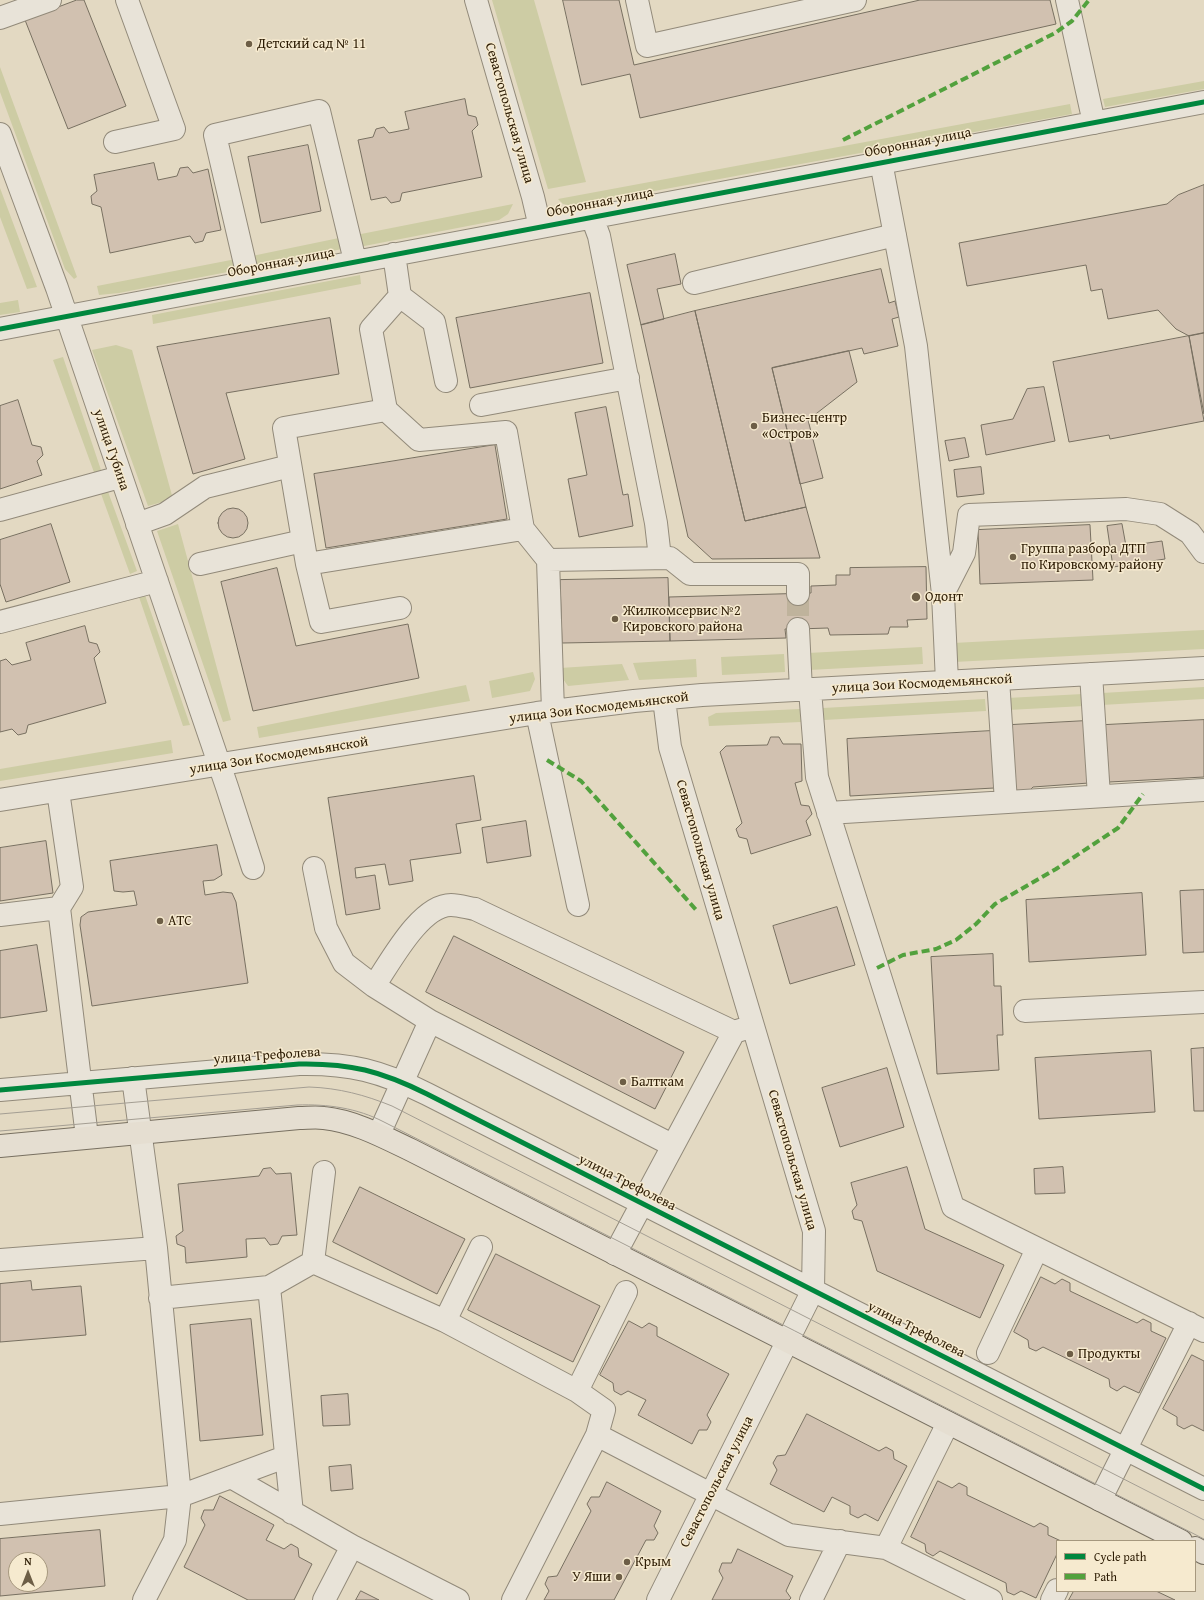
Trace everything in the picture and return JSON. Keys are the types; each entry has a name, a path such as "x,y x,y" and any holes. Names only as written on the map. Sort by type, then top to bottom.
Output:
{"main road":[{"path":"0,1146 299,1118 323,1118 342,1121 379,1134 1179,1540"}],"street":[{"path":"0,18 50,0"},
{"path":"115,142 174,129 127,0"},
{"name":"Севастопольская улица","path":"476,0 531,189 540,226"},
{"path":"637,0 647,46 855,0"},
{"path":"1067,0 1094,123"},
{"name":"Оборонная улица","path":"0,329 1204,102"},
{"path":"249,281 215,135 319,111 355,261"},
{"name":"улица Губина","path":"0,134 6,167 66,316 220,766 253,868"},
{"path":"881,162 916,346 943,594 947,682"},
{"path":"592,217 599,236 628,378 656,523 660,558"},
{"path":"694,283 895,234"},
{"path":"394,254 400,296 434,322 446,381"},
{"path":"400,296 371,328 386,410 418,440 506,432 523,529 548,560 545,712 578,905"},
{"path":"481,406 628,378"},
{"path":"386,410 284,428 303,542 321,622 400,608"},
{"path":"137,524 165,514 205,487 290,466"},
{"path":"0,510 120,477"},
{"path":"943,594 964,553 968,515 1126,509 1160,514 1190,532 1204,552"},
{"path":"308,564 523,529"},
{"path":"200,564 303,542"},
{"path":"548,560 670,558 690,574 798,574 798,594"},
{"path":"1,619 157,581"},
{"path":"798,629 817,777 953,1207 1197,1327 1125,1449 1100,1500"},
{"name":"улица Зои Космодемьянской","path":"0,800 220,766 545,712 664,699 1204,668"},
{"path":"1091,674 1099,796"},
{"path":"998,679 1006,802"},
{"name":"Севастопольская улица","path":"658,1600 813,1290 814,1231 743,1029 670,747 664,699"},
{"path":"828,813 1204,790"},
{"path":"58,791 72,887 59,908 87,1137"},
{"path":"314,868 326,928 344,963 374,986 430,1021 672,1145"},
{"path":"374,986 413,928 430,913 450,905 476,909 743,1029 672,1145 615,1254"},
{"path":"0,915 59,908"},
{"path":"1025,1011 1204,1002"},
{"path":"379,1134 430,1021"},
{"name":"улица Трефолева","path":"0,1090 299,1064 331,1064 356,1067 402,1082 1204,1489"},
{"path":"133,1078 156,1248 180,1496 175,1540 144,1600 141,1600"},
{"path":"313,1262 324,1172"},
{"path":"445,1321 481,1247"},
{"path":"0,1260 156,1248"},
{"path":"988,1353 1037,1249"},
{"path":"160,1298 270,1287 313,1262"},
{"path":"313,1262 445,1321 578,1390 604,1410 597,1435 513,1600"},
{"path":"270,1287 285,1457 292,1513"},
{"path":"578,1390 626,1292"},
{"path":"886,1548 948,1423"},
{"path":"597,1435 789,1535 886,1548 991,1600"},
{"path":"0,1514 180,1496 285,1457"},
{"path":"231,1477 352,1546 458,1600"},
{"path":"811,1600 840,1541"},
{"path":"324,1600 352,1546"}],"green space":[{"path":"492,0 534,0 586,182 548,189"},
{"path":"0,67 77,277 74,279 65,269 0,92"},
{"path":"1204,81 1204,89 1105,107 1103,99"},
{"path":"1070,104 1072,114 573,206 563,204 558,199"},
{"path":"0,188 37,287 27,289 0,217"},
{"path":"513,204 508,214 499,220 359,247 356,235"},
{"path":"339,238 342,249 254,267 252,256"},
{"path":"236,259 238,270 119,293 99,295 97,286"},
{"path":"360,275 361,284 153,324 152,315"},
{"path":"18,300 20,312 0,315 0,303"},
{"path":"116,345 132,350 173,499 148,506 92,350"},
{"path":"63,357 102,473 95,475 53,360"},
{"path":"107,489 137,571 130,574 100,491"},
{"path":"178,524 231,720 223,722 157,531"},
{"path":"145,595 190,725 183,726 139,597"},
{"path":"1204,630 1204,649 954,662 953,643"},
{"path":"922,647 923,664 809,670 808,653"},
{"path":"784,654 785,672 722,675 721,657"},
{"path":"696,659 697,677 639,680 633,663"},
{"path":"622,664 629,680 568,686 560,675 560,668"},
{"path":"533,672 535,679 530,691 492,698 489,681"},
{"path":"466,685 470,701 259,738 257,727"},
{"path":"1204,687 1204,699 1102,705 1102,693"},
{"path":"1083,694 1084,706 1008,710 1007,698"},
{"path":"985,699 986,711 824,720 823,708"},
{"path":"800,709 801,722 709,726 708,717 716,713"},
{"path":"171,740 173,753 0,781 0,769"}],"building":[{"path":"77,0 84,0 126,106 68,129 25,20"},
{"path":"563,0 619,0 634,65 920,0 1050,0 1056,24 640,118 630,74 582,85"},
{"path":"465,99 468,115 476,117 478,125 472,131 482,177 402,193 400,201 391,203 386,197 371,200 358,140 373,137 376,129 384,127 389,133 409,129 405,112"},
{"path":"308,145 321,211 261,223 248,157"},
{"path":"154,163 158,180 177,176 180,168 188,167 193,173 208,169 221,230 206,233 203,241 195,243 190,236 110,253 101,207 92,204 91,196 97,191 94,175"},
{"path":"1204,185 1204,333 1189,336 1176,329 1158,310 1108,319 1102,289 1091,291 1086,265 967,286 959,243 1167,204 1178,195"},
{"path":"675,254 681,284 657,289 664,319 641,325 627,265"},
{"name":"Бизнес-центр «Остров»","path":"881,269 889,303 895,301 899,317 892,319 898,346 864,354 862,348 772,368 806,507 745,521 695,311"},
{"path":"590,293 603,363 470,388 456,318"},
{"path":"695,311 745,521 806,507 820,558 712,559 688,537 641,325"},
{"path":"330,318 339,374 226,393 245,459 193,474 157,347"},
{"path":"1204,333 1204,414 1189,336"},
{"path":"1189,336 1204,421 1110,439 1109,435 1069,442 1053,362"},
{"path":"849,351 857,382 808,420 823,478 800,484 772,368"},
{"path":"1044,387 1055,441 986,455 981,425 1013,419 1027,389"},
{"path":"18,400 32,445 41,447 43,455 37,461 42,475 0,489 0,406"},
{"path":"606,407 623,495 628,494 633,526 579,537 568,479 587,475 575,413"},
{"path":"965,438 969,457 949,461 945,441"},
{"path":"495,445 507,519 326,548 314,474"},
{"path":"981,467 984,494 957,497 954,470"},
{"path":"233,508 244,512 248,523 244,534 233,538 222,534 218,523 222,512"},
{"path":"51,524 70,582 6,602 0,584 0,540"},
{"path":"1122,524 1126,546 1162,541 1165,559 1113,567 1107,526"},
{"path":"1090,525 1093,580 980,584 978,530"},
{"path":"926,567 927,619 907,620 908,627 890,627 888,634 830,635 828,628 785,629 786,638 670,641 669,597 811,593 811,586 836,585 836,575 850,575 850,568"},
{"path":"277,568 296,646 408,624 419,678 253,711 221,582"},
{"name":"Жилкомсервис №2 Кировского района","path":"668,578 670,641 562,643 560,580"},
{"path":"85,626 89,642 97,644 100,652 94,658 106,703 28,725 26,733 18,735 12,729 0,732 0,661 6,659 12,665 31,660 26,643"},
{"path":"1204,720 1204,777 1109,782 1105,725"},
{"path":"1086,721 1089,783 1033,787 1026,794 1016,795 1011,725"},
{"path":"991,731 994,788 850,796 847,739"},
{"path":"771,737 779,737 783,744 801,744 802,781 795,783 801,805 809,806 812,814 806,821 811,835 751,854 747,839 739,837 736,829 742,823 720,752 726,746 767,745"},
{"path":"474,776 481,820 456,824 461,853 410,860 413,881 389,885 385,864 355,868 356,878 375,875 380,909 346,915 328,798"},
{"path":"526,821 531,856 487,863 482,828"},
{"path":"46,841 53,893 0,901 0,848"},
{"name":"АТС","path":"217,845 222,875 214,880 203,881 205,895 223,892 232,893 236,902 248,983 92,1006 80,925 81,917 88,912 137,905 134,891 114,891 110,861"},
{"path":"1204,890 1204,952 1183,953 1180,891"},
{"path":"1142,893 1146,955 1029,962 1026,900"},
{"path":"837,907 855,965 790,984 773,926"},
{"path":"454,936 684,1052 655,1109 426,992"},
{"path":"37,945 47,1011 0,1018 0,951"},
{"path":"993,954 994,986 1001,986 1003,1035 997,1035 999,1070 937,1074 931,957"},
{"path":"1204,1048 1204,1111 1194,1111 1191,1049"},
{"path":"1151,1051 1155,1112 1039,1119 1035,1058"},
{"path":"887,1068 904,1127 840,1147 822,1088"},
{"path":"907,1167 925,1229 1004,1265 980,1318 877,1271 862,1221 854,1219 852,1211 857,1205 851,1183"},
{"path":"1063,1167 1065,1193 1035,1194 1034,1169"},
{"path":"271,1168 276,1174 291,1173 297,1235 282,1236 278,1244 270,1245 265,1238 246,1239 247,1257 186,1263 185,1247 177,1244 176,1236 183,1231 178,1184 259,1176 263,1169"},
{"path":"360,1187 465,1239 437,1294 333,1242"},
{"path":"496,1254 600,1306 573,1362 468,1310"},
{"path":"1041,1277 1055,1284 1062,1279 1070,1283 1070,1291 1137,1323 1143,1319 1151,1323 1151,1331 1166,1338 1139,1393 1124,1386 1117,1391 1110,1387 1109,1379 1043,1347 1036,1351 1029,1348 1028,1340 1014,1332"},
{"path":"31,1281 32,1290 81,1286 86,1335 0,1342 0,1284"},
{"path":"251,1319 263,1435 200,1441 190,1325"},
{"path":"629,1321 642,1328 649,1323 657,1327 657,1336 729,1374 707,1415 711,1422 707,1430 699,1430 692,1444 638,1415 646,1400 628,1391 621,1395 614,1391 613,1383 600,1375"},
{"path":"1192,1355 1204,1361 1204,1431 1192,1425 1184,1429 1177,1425 1177,1417 1163,1409"},
{"path":"348,1394 350,1425 323,1426 321,1396"},
{"path":"807,1414 879,1451 886,1447 893,1451 894,1459 907,1466 878,1521 865,1514 858,1518 850,1514 850,1506 832,1497 824,1512 770,1484 777,1470 773,1463 777,1456 785,1455"},
{"path":"351,1465 353,1489 331,1491 329,1467"},
{"path":"938,1481 952,1488 959,1483 967,1487 967,1495 1034,1527 1040,1523 1048,1527 1048,1535 1059,1540 1056,1540 1056,1556 1036,1598 1021,1591 1014,1595 1007,1592 1006,1583 940,1551 933,1556 926,1552 925,1544 911,1537"},
{"path":"607,1482 661,1511 654,1526 658,1533 654,1540 646,1540 614,1600 544,1600 549,1591 545,1584 548,1577 557,1576 591,1511 587,1504 591,1497 599,1497"},
{"path":"220,1496 274,1525 266,1540 284,1549 291,1544 298,1548 299,1557 312,1564 294,1600 248,1600 184,1567 205,1525 201,1518 204,1510 213,1510"},
{"path":"100,1530 105,1586 48,1591 48,1552 8,1552 8,1592 42,1592 0,1596 0,1539"},
{"path":"738,1549 793,1576 786,1591 791,1598 789,1600 712,1600 723,1578 719,1571 722,1563 731,1563"},
{"path":"361,1591 379,1600 356,1600"},
{"path":"1073,1592 1158,1592 1175,1600 1069,1600"}],"tunnel":[{"path":"798,594 798,629"}],"tram line":[{"path":"0,1114 309,1087 352,1093 372,1099 392,1106 1204,1520"},
{"path":"0,1131 297,1105 331,1106 363,1113 384,1122 1204,1539"}],"marked path":[{"path":"843,140 1055,33 1072,21 1089,0"},
{"path":"547,760 581,781 698,912"},
{"path":"877,968 903,955 936,949 956,940 976,924 995,904 1056,869 1118,828 1143,794"}],"cycle path":[{"path":"0,329 1204,102"},
{"path":"0,1090 299,1064 334,1065 380,1074 395,1079 427,1094 1204,1489"}],"place":[{"name":"Детский сад № 11","path":"249,44"},
{"name":"Бизнес-центр «Остров»","path":"754,426"},
{"name":"Группа разбора ДТП по Кировскому району","path":"1013,557"},
{"name":"Одонт","path":"916,597"},
{"name":"Жилкомсервис №2 Кировского района","path":"615,619"},
{"name":"АТС","path":"160,921"},
{"name":"Балткам","path":"623,1082"},
{"name":"Продукты","path":"1070,1354"},
{"name":"Крым","path":"627,1562"},
{"name":"У Яши","path":"619,1577"}]}
